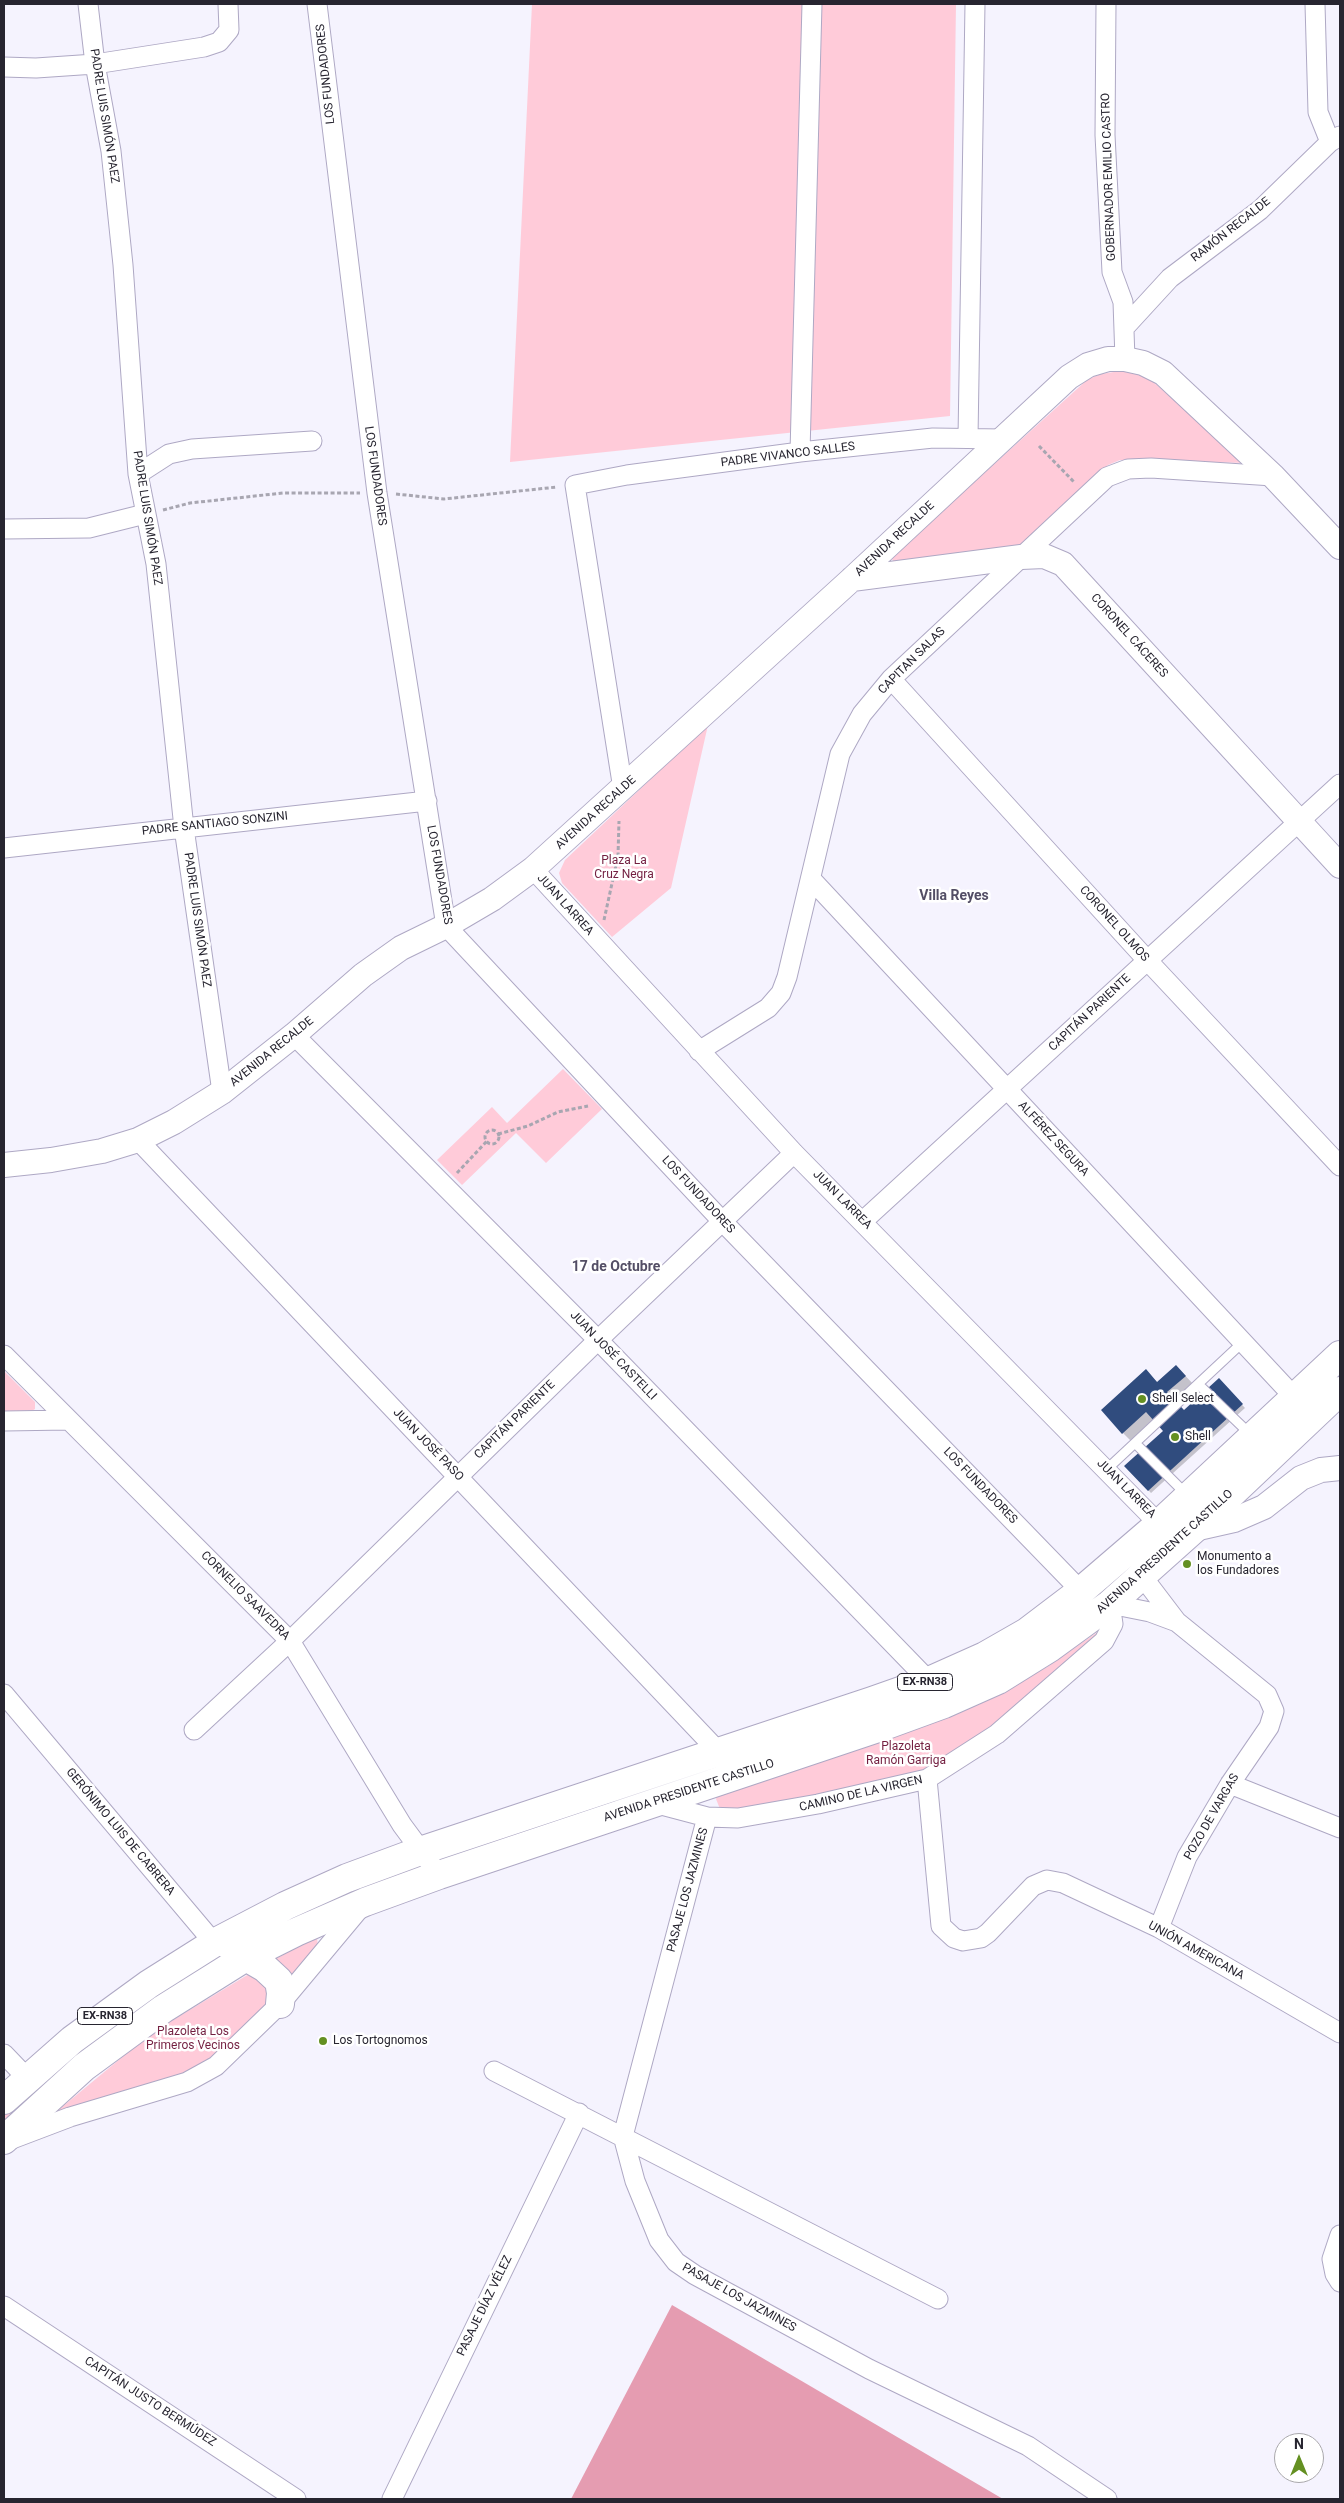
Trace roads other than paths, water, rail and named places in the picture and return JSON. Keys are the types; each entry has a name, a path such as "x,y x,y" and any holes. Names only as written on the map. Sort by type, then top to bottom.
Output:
{"main road":[{"name":"AVENIDA PRESIDENTE CASTILLO","path":"4,2100 72,2040 149,1984 214,1943 312,1894 420,1851 929,1680 984,1656 1027,1632 1081,1591 1160,1524 1254,1438 1340,1355"},
{"name":"AVENIDA PRESIDENTE CASTILLO","path":"4,2141 84,2067 163,2009 246,1958 296,1932 365,1902 439,1875 944,1704 998,1680 1051,1647 1110,1604 1194,1529 1340,1391"},
{"path":"246,1958 265,1968 278,1981 281,1993 280,2004"}],"street":[{"name":"PADRE LUIS SIMÓN PAEZ","path":"88,4 95,64 111,151 120,237 138,474 156,564 184,828 222,1092"},
{"path":"4,67 36,68 95,64 204,47 219,42 229,30 228,4"},
{"name":"LOS FUNDADORES","path":"317,4 376,493 446,926 722,1221 1081,1591"},
{"path":"800,452 812,4"},
{"path":"968,438 976,4"},
{"name":"GOBERNADOR EMILIO CASTRO","path":"1106,4 1105,135 1112,272 1123,302 1125,359"},
{"path":"1315,4 1318,112 1335,139"},
{"name":"RAMÓN RECALDE","path":"1125,327 1170,278 1260,210 1335,139"},
{"name":"AVENIDA RECALDE","path":"4,1165 93,1153 138,1140 174,1122 222,1092 294,1035 363,975 401,948 446,926 492,899 533,869 623,789 1069,377 1088,365 1108,359 1125,359"},
{"path":"1125,359 1143,363 1163,373 1273,476 1340,548"},
{"name":"PADRE VIVANCO SALLES","path":"623,789 574,485 627,475 800,452 933,438 1002,439"},
{"path":"138,474 169,454 192,449 312,441"},
{"name":"CAPITAN SALAS","path":"699,1051 768,1008 780,993 787,977 840,754 862,714 890,679 1107,477 1128,469 1151,468 1273,476"},
{"path":"4,529 89,528 145,514"},
{"name":"CORONEL CÁCERES","path":"852,579 1021,557 1044,556 1064,564 1340,866"},
{"name":"CORONEL OLMOS","path":"890,679 1147,960 1340,1166"},
{"name":"CAPITÁN PARIENTE","path":"863,1221 1340,784"},
{"name":"PADRE SANTIAGO SONZINI","path":"4,848 427,801"},
{"name":"JUAN LARREA","path":"533,869 794,1153 1160,1524"},
{"name":"ALFÉREZ SEGURA","path":"811,879 1295,1398"},
{"name":"JUAN JOSÉ CASTELLI","path":"294,1035 598,1340 929,1680"},
{"name":"JUAN JOSÉ PASO","path":"138,1140 718,1752"},
{"name":"CAPITÁN PARIENTE","path":"194,1730 290,1641 457,1476 794,1153"},
{"name":"CORNELIO SAAVEDRA","path":"4,1355 290,1641 402,1825 439,1875"},
{"path":"4,1421 68,1420"},
{"path":"1194,1529 1234,1520 1264,1507 1301,1478 1321,1470 1340,1468"},
{"path":"1142,1576 1177,1622"},
{"path":"1110,1604 1150,1612 1177,1622"},
{"name":"CAMINO DE LA VIRGEN","path":"652,1803 707,1817 738,1818 818,1804 927,1779 997,1734 1104,1640 1113,1624 1110,1604"},
{"name":"POZO DE VARGAS","path":"1159,1928 1187,1857 1230,1784 1270,1727 1274,1711 1267,1695 1177,1622"},
{"name":"GERÓNIMO LUIS DE CABRERA","path":"4,1694 214,1943 246,1958"},
{"name":"UNIÓN AMERICANA","path":"927,1779 941,1926 946,1933 963,1941 980,1938 988,1933 1033,1886 1047,1880 1063,1883 1159,1928 1340,2033"},
{"path":"1230,1784 1340,1828"},
{"name":"PASAJE LOS JAZMINES","path":"707,1817 623,2136 635,2180 650,2220 660,2240 676,2262 694,2275 869,2369 1028,2446 1107,2499"},
{"path":"4,2141 70,2117 186,2082 216,2066 280,2004 365,1902"},
{"path":"4,2054 27,2078"},
{"path":"494,2071 938,2299"},
{"name":"PASAJE DÍAZ VÉLEZ","path":"392,2499 578,2113"},
{"path":"1338,2278 1332,2258 1340,2235"},
{"name":"CAPITÁN JUSTO BERMÚDEZ","path":"4,2306 296,2499"}],"lane":[{"path":"1106,1470 1242,1343"},
{"path":"1198,1384 1254,1438"},
{"path":"1135,1443 1189,1496"}],"place":[{"name":"Shell Select","path":"1142,1399"},
{"name":"Shell","path":"1175,1437"},
{"name":"Monumento a los Fundadores","path":"1187,1564"},
{"name":"Los Tortognomos","path":"323,2041"}],"district":[{"name":"Villa Reyes","path":"954,896"},
{"name":"17 de Octubre","path":"616,1267"}],"park label":[{"name":"Plaza La Cruz Negra","path":"624,868"},
{"name":"Plazoleta Ramón Garriga","path":"906,1754"},
{"name":"Plazoleta Los Primeros Vecinos","path":"193,2039"}]}
